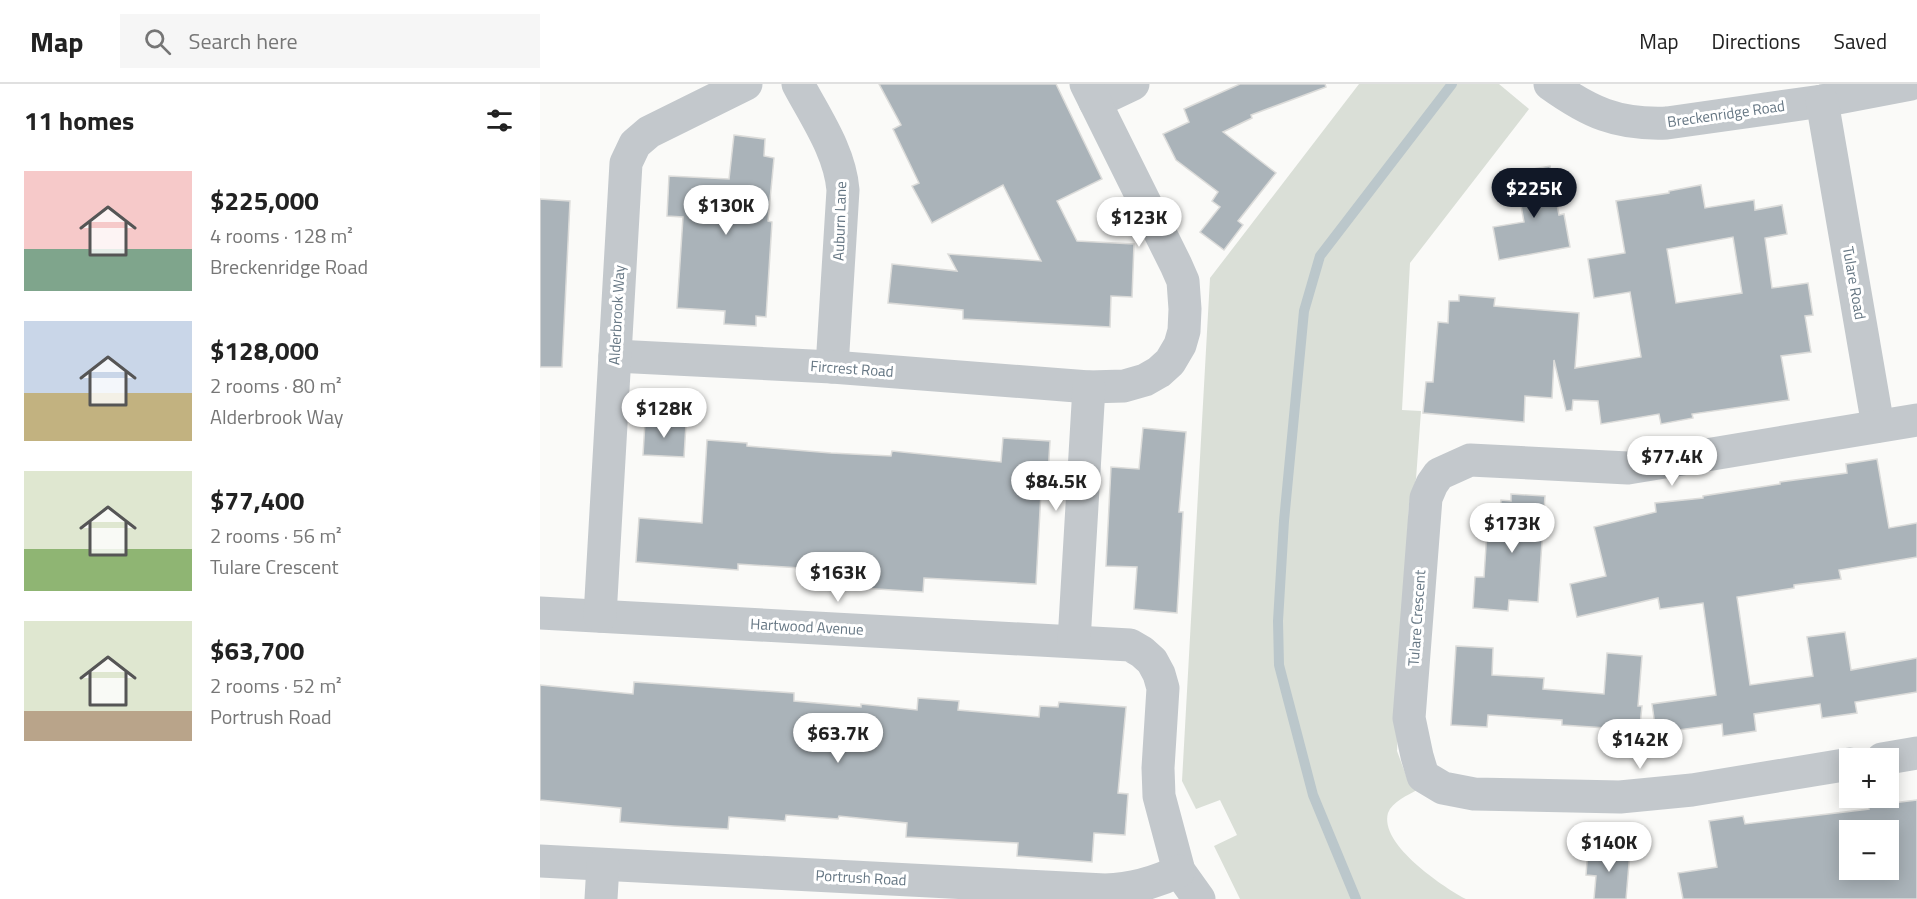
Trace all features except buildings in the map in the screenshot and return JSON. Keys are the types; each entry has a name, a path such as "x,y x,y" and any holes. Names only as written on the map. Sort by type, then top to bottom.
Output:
{"street":[{"name":"Alderbrook Way","path":"600,616 624,172 629,153 635,144 649,132 746,84"},
{"name":"Auburn Lane","path":"798,84 835,154 842,177 832,367"},
{"path":"1090,93 1133,84"},
{"name":"Breckenridge Road","path":"1550,84 1574,102 1591,111 1627,123 1647,124 1822,101 1911,84"},
{"name":"Fircrest Road","path":"615,356 832,367 1089,387 1124,386 1145,380 1170,362 1180,345 1184,331 1183,280 1090,93"},
{"name":"Tulare Road","path":"1822,101 1878,426"},
{"path":"1074,640 1089,387"},
{"path":"1878,426 1917,420"},
{"name":"Tulare Crescent","path":"1839,766 1692,790 1620,797 1474,794 1443,788 1423,776 1409,718 1426,498 1439,474 1470,460 1628,468 1878,426"},
{"name":"Hartwood Avenue","path":"540,613 1074,640 1130,645 1152,661 1163,688 1158,768 1159,796 1179,871"},
{"path":"1899,756 1917,753"},
{"name":"Portrush Road","path":"540,861 1105,891 1126,890 1146,885 1179,871"},
{"path":"601,899 603,865"},
{"path":"1179,871 1199,899"}],"shaded area":[{"path":"1359,84 1499,84 1529,109 1410,263 1402,410 1421,411 1416,479 1409,504 1397,751 1407,778 1417,790 1393,805 1388,813 1388,825 1393,838 1415,863 1443,885 1466,899 1240,899 1214,846 1237,835 1220,800 1196,809 1182,781 1210,278"}],"waterway":[{"path":"1356,899 1313,795 1279,665 1278,621 1284,521 1304,311 1320,256 1452,84"}]}
